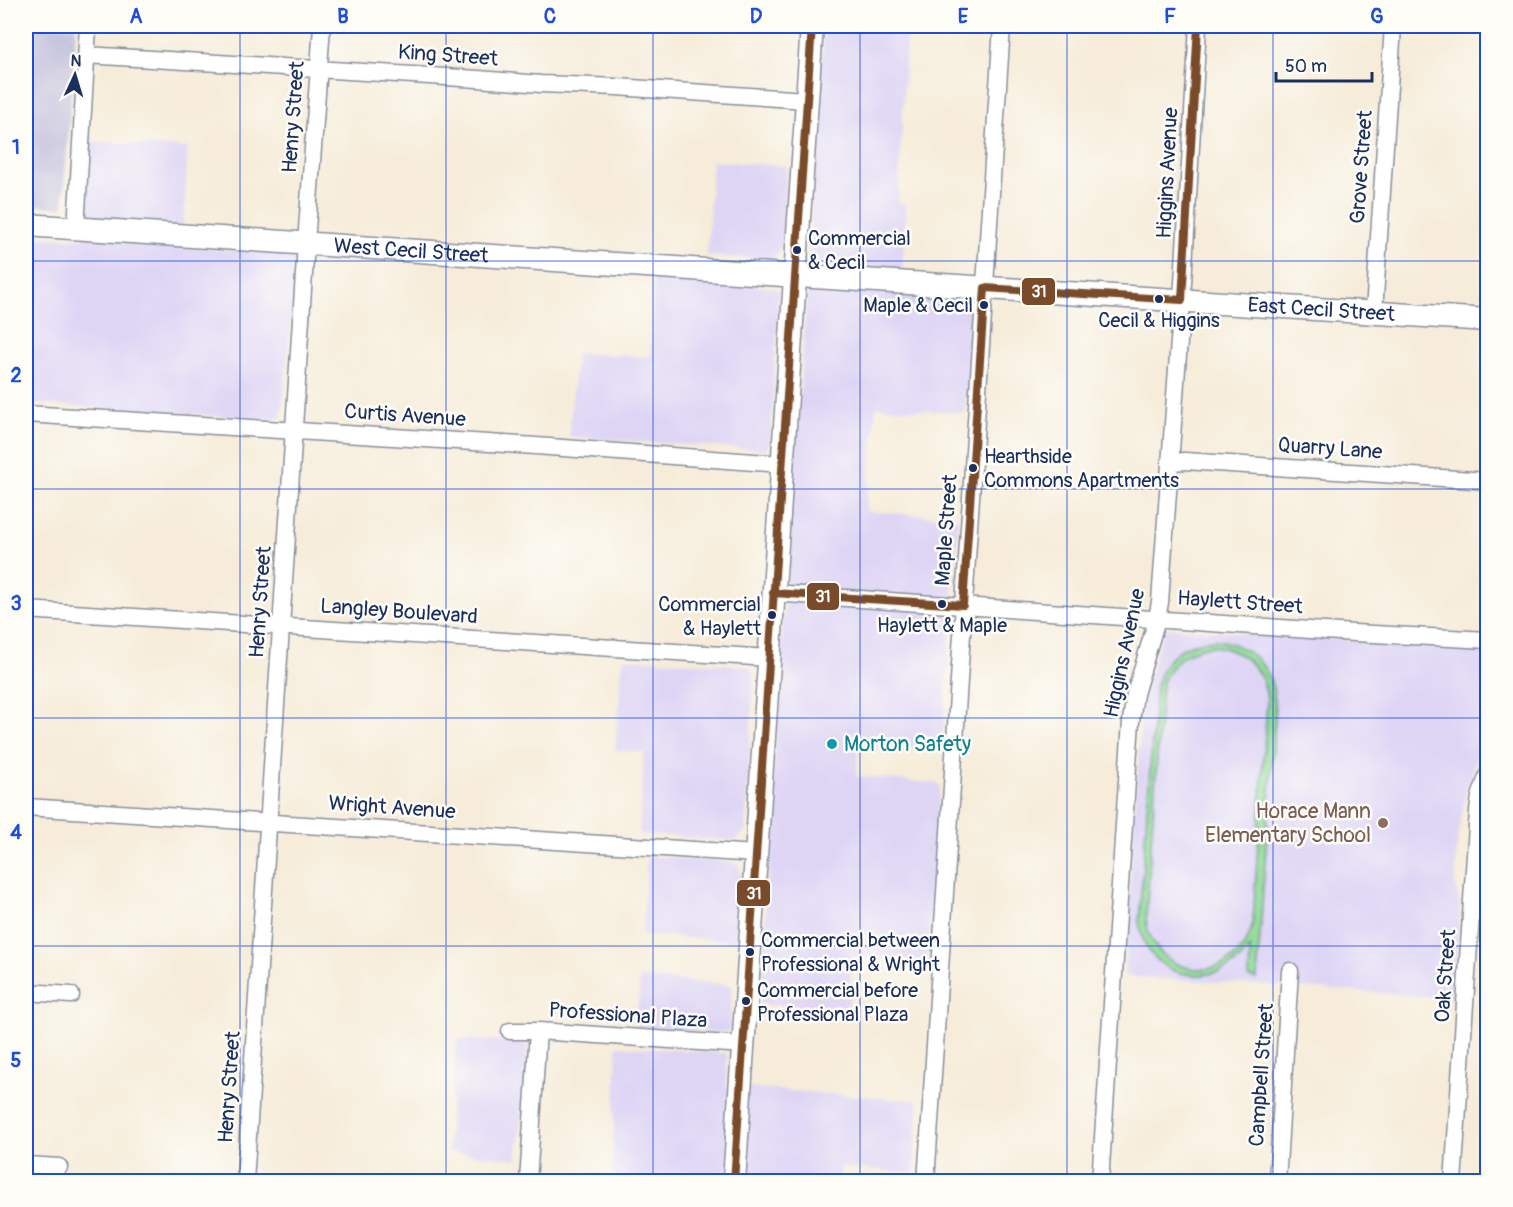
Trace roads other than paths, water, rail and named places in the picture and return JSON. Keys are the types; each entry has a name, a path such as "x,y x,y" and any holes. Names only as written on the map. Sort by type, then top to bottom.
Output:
{"main road":[{"path":"734,1182 812,26"},
{"name":"West Cecil Street","path":"26,225 795,276"},
{"name":"East Cecil Street","path":"795,276 1488,320"}],"street":[{"path":"76,228 88,26"},
{"name":"Henry Street","path":"245,1182 322,26"},
{"name":"Maple Street","path":"926,1182 1002,26"},
{"name":"Higgins Avenue","path":"1100,1182 1131,721 1135,694 1160,602 1182,300 1198,26"},
{"name":"Grove Street","path":"1374,312 1393,26"},
{"name":"King Street","path":"86,55 806,100"},
{"name":"Curtis Avenue","path":"26,414 782,464"},
{"name":"Quarry Lane","path":"1170,462 1185,461 1488,481"},
{"name":"Haylett Street","path":"773,593 1354,633 1488,640"},
{"name":"Langley Boulevard","path":"26,610 769,658"},
{"name":"Oak Street","path":"1453,1182 1483,812 1480,797 1488,774"},
{"name":"Wright Avenue","path":"26,807 756,854"},
{"name":"Campbell Street","path":"1277,1182 1290,971"},
{"path":"26,993 70,995"},
{"name":"Professional Plaza","path":"510,1031 744,1045"},
{"path":"528,1182 538,1031"},
{"path":"26,1165 59,1167"}],"place":[{"name":"Commercial & Cecil","path":"797,250"},
{"name":"Cecil & Higgins","path":"1159,299"},
{"name":"Maple & Cecil","path":"984,305"},
{"name":"Hearthside Commons Apartments","path":"973,468"},
{"name":"Haylett & Maple","path":"942,604"},
{"name":"Commercial & Haylett","path":"772,615"},
{"name":"Morton Safety","path":"832,744"},
{"name":"Horace Mann Elementary School","path":"1383,823"},
{"name":"Commercial between Professional & Wright","path":"750,952"},
{"name":"Commercial before Professional Plaza","path":"746,1001"}]}
